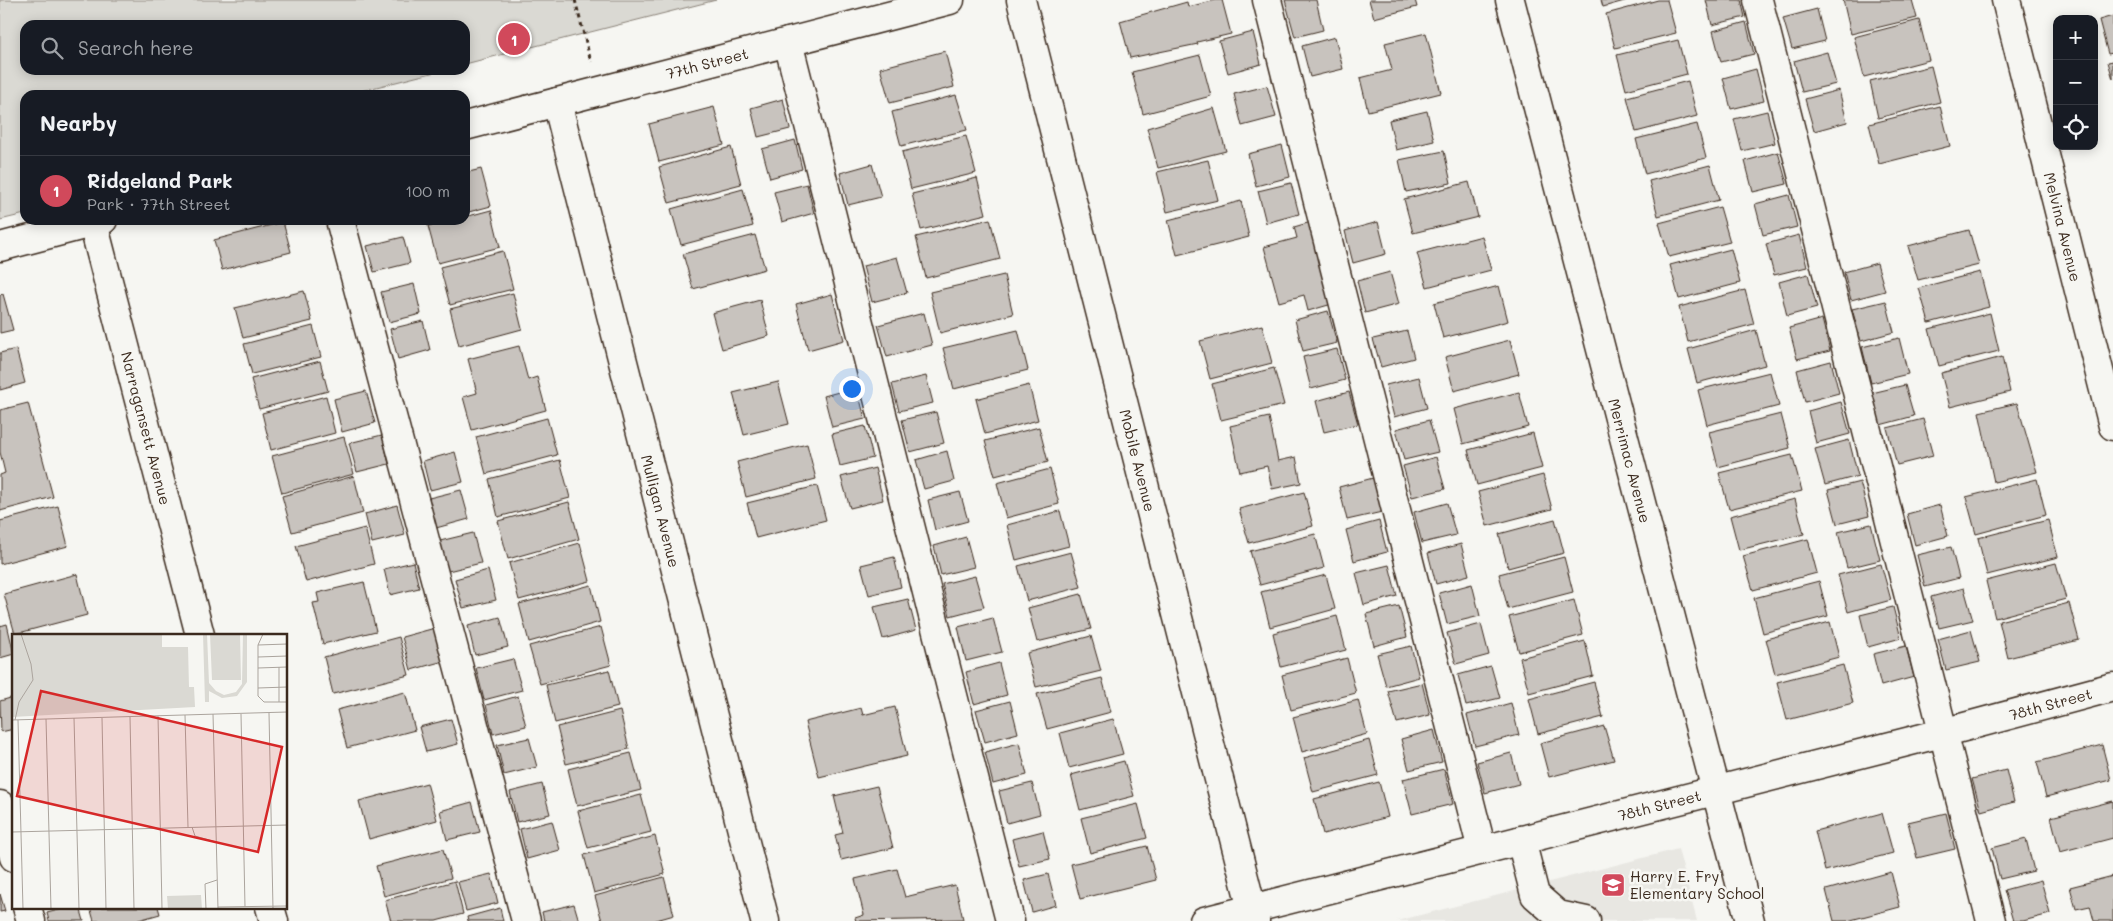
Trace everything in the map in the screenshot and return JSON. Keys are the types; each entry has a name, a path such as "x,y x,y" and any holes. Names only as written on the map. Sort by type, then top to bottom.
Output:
{"street":[{"name":"77th Street","path":"470,125 950,0"},
{"name":"Mobile Avenue","path":"1021,0 1253,915"},
{"path":"1267,0 1482,850"},
{"name":"Merrimac Avenue","path":"1510,0 1715,789 1746,920"},
{"path":"1758,0 1991,921"},
{"name":"Melvina Avenue","path":"2006,0 2113,426"},
{"path":"788,42 1010,921"},
{"name":"Mulligan Avenue","path":"557,102 765,921"},
{"path":"0,247 83,225"},
{"name":"Narragansett Avenue","path":"99,225 200,634"},
{"path":"341,225 526,921"},
{"name":"78th Street","path":"1204,921 1253,915 1482,850 1715,789 1942,733 2113,687"},
{"path":"0,805 12,850"},
{"path":"1521,840 1535,894 1558,915 1586,921"},
{"path":"27,908 31,921"},
{"path":"270,908 274,921"}],"path":[{"path":"575,0 592,67"}],"shaded area":[{"path":"0,0 716,0 470,63 470,20 20,20 20,75 423,75 365,90 20,90 20,215 0,220"},
{"name":"Harry E. Fry Elementary School","path":"1678,849 1697,921 1397,921"}],"building":[{"path":"1222,0 1231,34 1197,42 1198,44 1130,58 1120,21 1187,2 1188,7"},
{"path":"1285,0 1316,0 1323,30 1295,37"},
{"path":"1369,0 1415,0 1417,7 1374,18"},
{"path":"1601,0 1628,0 1603,7"},
{"path":"1658,0 1667,0 1676,33 1615,48 1606,14"},
{"path":"1706,0 1741,0 1745,17 1712,25"},
{"path":"1843,0 1912,0 1917,18 1851,34"},
{"path":"1817,9 1825,41 1792,49 1783,18"},
{"path":"2113,16 2113,53 2108,54 2099,20"},
{"path":"1919,20 1929,60 1864,77 1854,37"},
{"path":"1746,22 1754,54 1721,62 1713,31"},
{"path":"1253,32 1261,64 1228,73 1219,41"},
{"path":"1426,33 1441,93 1368,111 1360,78 1392,70 1385,43"},
{"path":"1335,37 1343,69 1310,77 1302,46"},
{"path":"1678,40 1687,74 1626,90 1617,55"},
{"path":"945,51 954,87 890,103 880,68"},
{"path":"1827,52 1836,84 1802,92 1794,61"},
{"path":"1200,55 1211,96 1143,114 1132,72"},
{"path":"2113,61 2113,79 2108,62"},
{"path":"1931,66 1940,102 1878,118 1870,81"},
{"path":"1756,69 1764,101 1731,109 1723,78"},
{"path":"1688,81 1697,116 1636,132 1627,97"},
{"path":"1267,86 1276,117 1242,126 1234,94"},
{"path":"1839,90 1847,122 1814,131 1805,99"},
{"path":"956,95 967,130 901,146 892,112"},
{"path":"783,99 790,129 758,137 751,108"},
{"path":"1940,106 1950,146 1879,164 1869,124"},
{"path":"714,107 724,145 659,162 649,124"},
{"path":"1214,108 1226,151 1158,168 1147,128"},
{"path":"1427,111 1434,141 1396,150 1389,120"},
{"path":"1767,111 1775,143 1742,151 1734,119"},
{"path":"1697,124 1706,158 1645,174 1636,139"},
{"path":"966,136 976,173 911,189 902,152"},
{"path":"795,140 802,169 770,178 762,149"},
{"path":"1282,145 1290,177 1256,186 1248,154"},
{"path":"731,147 741,184 669,203 659,167"},
{"path":"1444,151 1451,183 1406,192 1399,160"},
{"path":"1778,152 1787,184 1753,192 1745,161"},
{"path":"1208,160 1218,200 1167,212 1157,172"},
{"path":"872,164 881,197 848,205 840,173"},
{"path":"1710,165 1719,200 1658,216 1649,181"},
{"path":"481,169 491,206 470,212 470,172"},
{"path":"977,178 986,214 921,230 912,194"},
{"path":"1469,182 1478,217 1413,233 1404,199"},
{"path":"1291,183 1299,214 1266,223 1258,191"},
{"path":"807,184 814,213 782,222 774,192"},
{"path":"743,189 753,226 681,245 671,209"},
{"path":"1789,195 1797,227 1763,235 1755,204"},
{"path":"1241,201 1249,237 1177,255 1168,220"},
{"path":"1720,207 1730,242 1669,257 1659,223"},
{"path":"491,210 500,247 438,263 428,226 470,225 470,216"},
{"path":"990,219 1000,259 926,278 916,237"},
{"path":"1311,222 1332,304 1308,311 1304,295 1279,302 1264,247 1297,238 1294,227"},
{"path":"1378,222 1386,254 1353,263 1345,231"},
{"path":"272,225 284,225 291,252 222,270 214,240"},
{"path":"1969,230 1979,265 1918,280 1908,246"},
{"path":"755,235 765,269 693,289 683,254"},
{"path":"1799,235 1807,267 1774,275 1766,244"},
{"path":"1482,236 1491,270 1427,287 1417,253"},
{"path":"403,237 410,263 374,272 367,246"},
{"path":"1731,249 1740,283 1679,299 1670,265"},
{"path":"503,251 513,289 450,305 440,267"},
{"path":"897,257 907,293 872,302 863,266"},
{"path":"1877,263 1885,291 1851,300 1844,272"},
{"path":"1390,272 1399,304 1365,313 1357,281"},
{"path":"1980,272 1989,307 1929,323 1919,288"},
{"path":"1808,274 1817,308 1787,316 1779,282"},
{"path":"1004,275 1013,314 940,333 930,292"},
{"path":"414,284 421,314 389,322 381,292"},
{"path":"1499,286 1508,321 1443,338 1434,303"},
{"path":"1745,290 1754,324 1688,342 1679,307"},
{"path":"304,291 312,321 243,338 235,308"},
{"path":"513,293 522,329 459,346 450,309"},
{"path":"3,294 13,330 0,333 0,295"},
{"path":"832,294 844,340 808,350 796,304"},
{"path":"760,300 769,336 722,349 712,313"},
{"path":"1886,301 1894,332 1861,341 1852,309"},
{"path":"1328,311 1337,343 1303,351 1295,320"},
{"path":"924,313 932,345 887,357 878,325"},
{"path":"1990,313 1999,351 1939,366 1929,329"},
{"path":"1822,319 1830,351 1797,359 1789,328"},
{"path":"423,321 430,350 398,359 390,329"},
{"path":"1262,325 1272,363 1210,379 1200,341"},
{"path":"313,326 321,357 252,374 244,344"},
{"path":"1018,330 1028,370 954,389 943,348"},
{"path":"1756,330 1765,365 1697,383 1688,349"},
{"path":"1407,331 1414,358 1381,367 1373,339"},
{"path":"1899,338 1908,374 1871,383 1862,347"},
{"path":"1510,340 1519,374 1454,391 1445,357"},
{"path":"519,346 528,380 537,377 546,410 472,430 463,397 477,393 468,359"},
{"path":"16,349 25,383 0,390 0,353"},
{"path":"1337,349 1345,380 1311,389 1303,357"},
{"path":"2002,357 2010,392 1950,407 1941,373"},
{"path":"320,361 328,391 259,409 251,379"},
{"path":"1831,361 1839,393 1805,402 1797,370"},
{"path":"1274,368 1284,405 1221,420 1212,384"},
{"path":"1770,372 1779,406 1707,425 1698,390"},
{"path":"926,376 933,403 899,411 892,384"},
{"path":"1419,377 1427,408 1394,417 1386,385"},
{"path":"778,382 789,424 744,435 733,393"},
{"path":"1029,385 1038,420 985,434 976,399"},
{"path":"1905,385 1914,416 1880,425 1872,393"},
{"path":"857,387 865,419 832,427 824,396"},
{"path":"366,391 375,423 342,432 334,399"},
{"path":"1349,392 1358,424 1324,432 1316,401"},
{"path":"1519,392 1528,427 1463,444 1454,409"},
{"path":"326,396 335,433 271,450 262,413"},
{"path":"1841,402 1850,434 1816,443 1808,411"},
{"path":"28,403 53,497 0,511 0,475 5,473 0,452 0,410"},
{"path":"2017,403 2037,472 1994,482 1979,412"},
{"path":"936,412 944,443 910,452 902,420"},
{"path":"1781,414 1790,448 1718,467 1709,432"},
{"path":"1269,417 1278,461 1296,457 1301,483 1272,489 1267,466 1240,472 1230,426"},
{"path":"547,418 557,455 486,474 476,437"},
{"path":"1923,419 1933,456 1897,465 1887,428"},
{"path":"1429,420 1438,452 1404,460 1396,429"},
{"path":"865,426 873,458 840,466 832,434"},
{"path":"1039,427 1048,462 995,476 985,441"},
{"path":"1533,433 1542,468 1477,485 1468,450"},
{"path":"382,435 389,464 357,472 349,443"},
{"path":"344,437 354,474 282,493 272,456"},
{"path":"1849,440 1858,476 1825,485 1815,449"},
{"path":"807,444 816,479 746,497 737,462"},
{"path":"947,451 954,481 924,489 916,460"},
{"path":"455,452 463,482 430,490 423,461"},
{"path":"1792,455 1802,491 1729,509 1719,473"},
{"path":"1436,457 1445,489 1412,497 1403,466"},
{"path":"560,460 570,498 498,517 489,479"},
{"path":"875,468 883,500 850,508 841,477"},
{"path":"1050,469 1059,504 1006,518 997,483"},
{"path":"1543,475 1552,509 1487,526 1478,492"},
{"path":"354,476 363,513 292,532 282,496"},
{"path":"1373,478 1382,512 1347,520 1339,487"},
{"path":"2037,479 2046,515 1976,534 1966,497"},
{"path":"1860,482 1869,516 1837,524 1828,490"},
{"path":"817,486 826,520 756,538 747,503"},
{"path":"461,490 469,519 436,528 429,498"},
{"path":"960,492 968,521 935,530 928,500"},
{"path":"1304,492 1313,526 1249,543 1239,509"},
{"path":"1795,499 1804,534 1739,550 1730,516"},
{"path":"569,502 579,539 508,559 498,521"},
{"path":"1447,503 1456,535 1422,543 1414,512"},
{"path":"397,505 405,535 372,543 365,514"},
{"path":"1940,505 1948,536 1915,545 1907,514"},
{"path":"58,506 68,546 0,564 0,521"},
{"path":"1060,511 1069,546 1016,560 1007,525"},
{"path":"1555,519 1564,553 1508,568 1499,534"},
{"path":"2048,520 2058,557 1987,575 1978,538"},
{"path":"1379,521 1387,552 1354,561 1346,530"},
{"path":"1871,524 1880,560 1847,568 1838,532"},
{"path":"365,528 374,564 306,582 296,546"},
{"path":"473,533 481,563 448,571 440,541"},
{"path":"1315,534 1324,568 1260,585 1250,551"},
{"path":"966,537 974,567 941,575 934,546"},
{"path":"1808,539 1817,573 1753,590 1743,556"},
{"path":"580,543 590,581 519,600 509,563"},
{"path":"1461,544 1469,575 1436,584 1428,553"},
{"path":"1951,547 1959,578 1925,587 1917,555"},
{"path":"1071,552 1081,587 1027,601 1018,566"},
{"path":"894,557 901,587 869,595 861,565"},
{"path":"1564,557 1573,592 1508,609 1499,574"},
{"path":"413,562 419,588 390,595 384,569"},
{"path":"2056,563 2066,599 1995,618 1986,581"},
{"path":"1881,564 1891,600 1848,612 1838,575"},
{"path":"1389,565 1397,596 1364,605 1356,573"},
{"path":"488,570 496,600 463,608 455,579"},
{"path":"77,574 87,615 15,634 4,594"},
{"path":"1326,575 1335,609 1270,627 1261,592"},
{"path":"975,576 984,607 950,616 942,584"},
{"path":"1819,581 1828,616 1763,633 1754,598"},
{"path":"364,582 376,631 323,644 313,603 319,602 317,593"},
{"path":"1472,584 1480,616 1447,624 1439,593"},
{"path":"591,585 600,622 529,642 519,604"},
{"path":"1964,588 1973,620 1939,628 1931,597"},
{"path":"1081,594 1091,629 1037,642 1028,608"},
{"path":"908,599 916,630 883,639 874,607"},
{"path":"1574,600 1583,635 1519,652 1509,617"},
{"path":"2069,603 2079,640 2008,658 1999,621"},
{"path":"1399,606 1407,637 1374,646 1366,614"},
{"path":"1893,607 1901,638 1868,647 1860,615"},
{"path":"1337,616 1346,650 1281,667 1273,633"},
{"path":"500,617 508,647 475,655 468,626"},
{"path":"993,618 1002,652 966,661 958,627"},
{"path":"1830,622 1839,657 1775,674 1766,639"},
{"path":"7,624 12,655 0,658 0,626"},
{"path":"1481,624 1489,655 1456,664 1447,633"},
{"path":"601,627 611,665 540,684 529,646"},
{"path":"435,628 444,661 411,670 402,637"},
{"path":"1971,630 1980,662 1946,670 1938,639"},
{"path":"1091,636 1101,671 1036,687 1027,653"},
{"path":"399,637 409,675 333,694 324,657"},
{"path":"1585,641 1593,676 1529,693 1520,658"},
{"path":"1411,646 1419,677 1386,686 1377,654"},
{"path":"1906,646 1914,677 1881,686 1873,654"},
{"path":"1347,658 1356,693 1291,710 1282,675"},
{"path":"513,659 522,690 484,700 476,668"},
{"path":"999,663 1007,695 974,704 966,672"},
{"path":"1843,665 1853,703 1787,720 1777,682"},
{"path":"1491,666 1500,698 1466,706 1458,675"},
{"path":"609,670 618,707 555,723 546,685"},
{"path":"1102,678 1111,712 1047,729 1037,694"},
{"path":"1594,682 1603,717 1538,734 1529,699"},
{"path":"1422,683 1430,715 1397,723 1388,691"},
{"path":"405,692 415,730 347,748 337,710"},
{"path":"518,696 526,726 493,734 486,705"},
{"path":"12,698 12,729 1,732 0,701"},
{"path":"1358,700 1367,734 1302,752 1293,717"},
{"path":"1010,701 1018,733 985,742 976,710"},
{"path":"1511,703 1519,735 1475,746 1467,715"},
{"path":"895,707 907,756 819,777 805,722 861,708 863,715"},
{"path":"620,711 629,749 566,764 557,727"},
{"path":"451,719 458,744 426,752 419,727"},
{"path":"1113,719 1123,754 1069,768 1060,733"},
{"path":"1604,726 1614,760 1549,777 1540,743"},
{"path":"1434,730 1442,762 1409,770 1401,739"},
{"path":"529,738 537,767 504,775 497,745"},
{"path":"1369,740 1378,775 1313,792 1304,758"},
{"path":"1019,743 1027,775 993,784 985,752"},
{"path":"2102,745 2111,780 2046,797 2037,762"},
{"path":"631,753 641,790 577,806 568,769"},
{"path":"1511,753 1519,784 1485,793 1477,762"},
{"path":"1124,761 1134,796 1080,810 1071,775"},
{"path":"1444,769 1453,804 1412,814 1403,779"},
{"path":"2006,770 2014,802 1981,811 1972,779"},
{"path":"1379,782 1388,817 1323,834 1314,799"},
{"path":"427,783 437,820 369,839 359,801"},
{"path":"1032,783 1040,814 1007,823 999,791"},
{"path":"542,784 550,814 517,822 510,792"},
{"path":"877,786 893,848 841,860 835,835 843,833 834,796"},
{"path":"641,795 651,832 588,848 578,811"},
{"path":"2113,801 2113,838 2060,852 2051,817"},
{"path":"472,802 480,832 447,840 440,811"},
{"path":"1138,804 1147,838 1090,853 1081,818"},
{"path":"1882,813 1893,853 1825,871 1815,831"},
{"path":"1946,813 1955,849 1917,858 1908,822"},
{"path":"552,821 560,850 527,859 520,829"},
{"path":"1043,831 1050,859 1019,866 1012,839"},
{"path":"655,836 665,874 594,893 584,855"},
{"path":"2026,839 2034,871 2000,879 1992,848"},
{"path":"1147,846 1156,880 1080,899 1071,864"},
{"path":"443,849 451,878 384,896 376,866"},
{"path":"897,869 905,897 955,885 963,919 856,921 855,918 864,915 855,879"},
{"path":"1891,872 1900,907 1847,921 1834,921 1826,890"},
{"path":"491,874 498,903 466,911 458,882"},
{"path":"1048,874 1056,905 1032,912 1024,880"},
{"path":"2113,876 2113,921 2094,921 2090,906 2076,909 2070,887"},
{"path":"664,877 674,915 653,921 602,921 595,896"},
{"path":"2041,880 2050,914 2023,921 2013,921 2004,890"},
{"path":"455,881 463,914 436,921 391,921 385,900"},
{"path":"0,894 5,911 0,912"},
{"path":"574,904 579,921 544,921 542,912"},
{"path":"66,908 80,908 84,921 49,921 47,913"},
{"path":"90,908 158,908 160,914 135,921 94,921"},
{"path":"500,908 503,921 468,921 467,917"}],"place":[{"name":"Ridgeland Park","path":"514,39"},
{"name":"Harry E. Fry Elementary School","path":"1613,885"}]}
